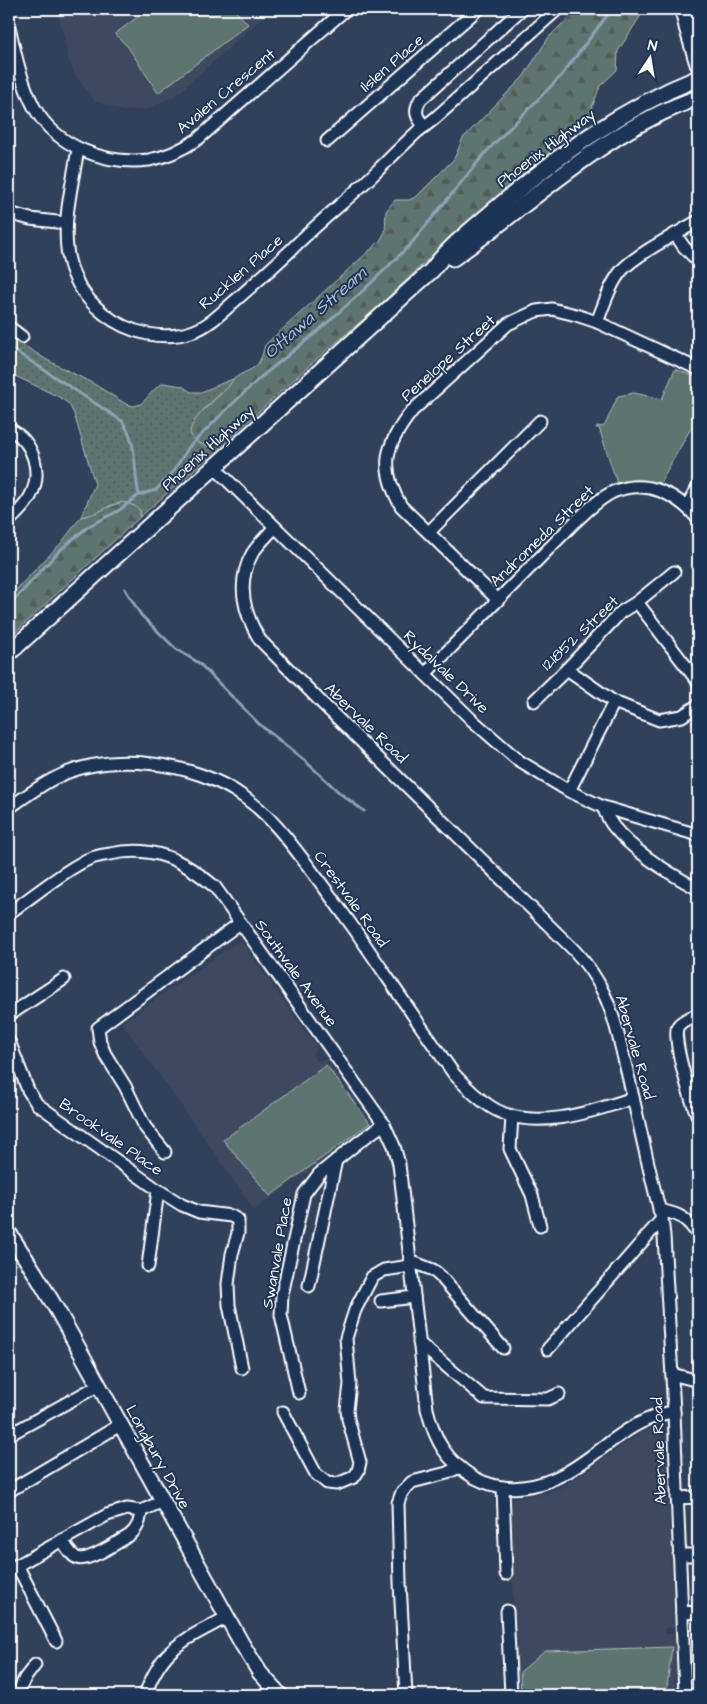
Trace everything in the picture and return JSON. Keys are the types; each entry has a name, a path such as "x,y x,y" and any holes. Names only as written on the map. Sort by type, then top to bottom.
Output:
{"main road":[{"path":"683,9 698,64"},
{"name":"Phoenix Highway","path":"432,270 460,239 577,143 630,110 662,93 698,78"},
{"name":"Phoenix Highway","path":"9,653 432,270 460,253 595,152 655,116 698,98"}],"street":[{"name":"Avalen Crescent","path":"9,26 20,71 34,107 50,127 78,149 102,157 126,161 150,160 176,152 198,139 346,9"},
{"name":"Ilslen Place","path":"327,141 478,9"},
{"path":"425,126 416,114 416,106 420,100 522,9"},
{"name":"Rucklen Place","path":"78,149 66,223 72,274 95,306 126,328 145,334 160,335 178,335 194,331 210,322 278,264 411,138 558,9"},
{"path":"9,213 30,219 66,223"},
{"path":"597,322 612,286 622,270 675,234 698,221"},
{"path":"675,234 684,247 698,261"},
{"name":"Penelope Street","path":"498,600 401,506 392,490 387,468 389,453 401,425 412,411 508,324 536,310 552,309 597,322 698,368"},
{"path":"9,327 22,338"},
{"path":"429,532 540,421"},
{"path":"9,430 24,440 32,452 36,465 36,481 29,499 9,521"},
{"name":"Rydalvale Drive","path":"214,467 425,674 519,761 569,791 604,807 698,835"},
{"name":"Andromeda Street","path":"425,674 574,523 597,502 612,492 629,487 658,490 676,497 698,519"},
{"path":"687,506 698,487"},
{"name":"Abervale Road","path":"275,527 253,553 247,566 243,583 243,600 246,613 260,640 552,928 584,962 604,993 611,1011 661,1214 666,1255 685,1695"},
{"name":"121852 Street","path":"534,701 621,612 637,602 674,572"},
{"path":"637,602 698,682"},
{"path":"567,669 614,702 659,720 682,716 698,705"},
{"path":"569,791 614,702"},
{"name":"Crestvale Road","path":"9,808 54,779 78,770 103,764 152,764 176,767 226,785 245,797 287,838 337,905 454,1074 475,1095 492,1108 512,1116 538,1120 597,1110 633,1098"},
{"path":"604,807 613,826 629,842 657,864 698,889"},
{"name":"Southvale Avenue","path":"9,913 82,862 103,855 125,851 150,851 185,864 199,873 214,887 384,1124 394,1146 399,1164 427,1409 439,1445 459,1467 483,1482 503,1487 536,1486 557,1479 644,1420 660,1414 674,1412"},
{"path":"165,1152 145,1127 125,1086 105,1054 100,1042 98,1028 240,923"},
{"path":"9,1015 64,979"},
{"path":"698,1014 680,1024 676,1032 680,1058 692,1103 698,1117"},
{"name":"Brookvale Place","path":"9,1041 28,1090 37,1104 182,1205 199,1212 236,1218 239,1224 228,1284 229,1305 242,1368"},
{"path":"512,1116 510,1149 532,1196 540,1226"},
{"name":"Swanvale Place","path":"299,1393 282,1324 282,1295 304,1194 316,1178 336,1160 384,1124"},
{"path":"309,1286 336,1160"},
{"path":"148,1266 158,1190"},
{"path":"548,1349 661,1214 682,1217 690,1224 698,1236"},
{"name":"Longbury Drive","path":"9,1233 35,1273 99,1385 227,1617 260,1673 280,1695"},
{"path":"283,1412 316,1474 327,1482 337,1484 354,1477 360,1467 360,1462 348,1419 347,1410 350,1384 346,1338 355,1310 372,1277 384,1270 410,1263 433,1270 503,1348"},
{"path":"381,1301 414,1297"},
{"path":"419,1343 484,1398 548,1399 560,1394"},
{"path":"672,1374 698,1381"},
{"path":"9,1435 99,1385"},
{"path":"9,1491 120,1425"},
{"path":"406,1695 398,1503 402,1492 412,1482 447,1473 459,1467"},
{"path":"503,1487 506,1574"},
{"path":"677,1498 698,1497"},
{"path":"56,1642 13,1568 107,1514 127,1509 141,1511 163,1501"},
{"path":"62,1540 77,1558 86,1559 130,1535 139,1523 141,1511"},
{"path":"679,1555 698,1554"},
{"path":"507,1611 511,1695"},
{"path":"682,1613 698,1612"},
{"path":"145,1695 156,1670 166,1654 190,1636 227,1617"},
{"path":"17,1695 25,1678 36,1665"}],"shaded area":[{"path":"57,9 272,9 176,95 149,109 122,111 95,101 74,74 69,61"},
{"path":"240,940 317,1048 312,1054 316,1061 325,1059 373,1125 254,1210 122,1023"},
{"path":"658,1426 666,1451 674,1627 665,1628 666,1634 674,1634 676,1646 674,1695 518,1695 509,1508 514,1498 550,1493 567,1484 639,1434"}],"green space":[{"path":"148,9 234,9 248,24 158,93 128,47 115,34"},
{"path":"580,9 645,9 618,51 617,70 600,86 590,113 577,129 500,194 377,308 319,357 218,449 196,441 191,435 191,430 198,416 234,379 256,366 261,359 265,345 380,241 385,232 386,211 395,200 409,200 417,196 454,159 463,138 523,77 549,37 573,13"},
{"path":"9,336 47,360 94,384 126,404 134,406 141,404 158,386 164,383 182,386 191,392 201,392 235,378 205,408 195,422 198,443 218,449 140,517 140,510 113,504 94,515 81,517 95,484 74,414 69,404 59,397 9,373"},
{"path":"675,369 698,378 698,401 694,411 698,416 698,433 691,428 660,483 617,483 599,428 596,428 597,426 602,427 605,425 618,396 634,393 662,399"},
{"path":"123,502 140,510 140,517 9,638 9,597 62,542 81,517"},
{"path":"326,1065 370,1123 270,1196 223,1140"},
{"path":"672,1647 666,1695 521,1695 520,1672 545,1651"}],"waterway":[{"name":"Ottawa Stream","path":"9,606 58,552 89,526 118,511 139,495 156,490 173,472 189,447 225,411 261,377 318,331 366,288 410,245 486,152 561,76 612,9"},
{"path":"9,347 122,421 131,438 139,495"},
{"path":"125,589 141,615 176,649 199,663 259,724 304,760 341,794 364,811"}]}
